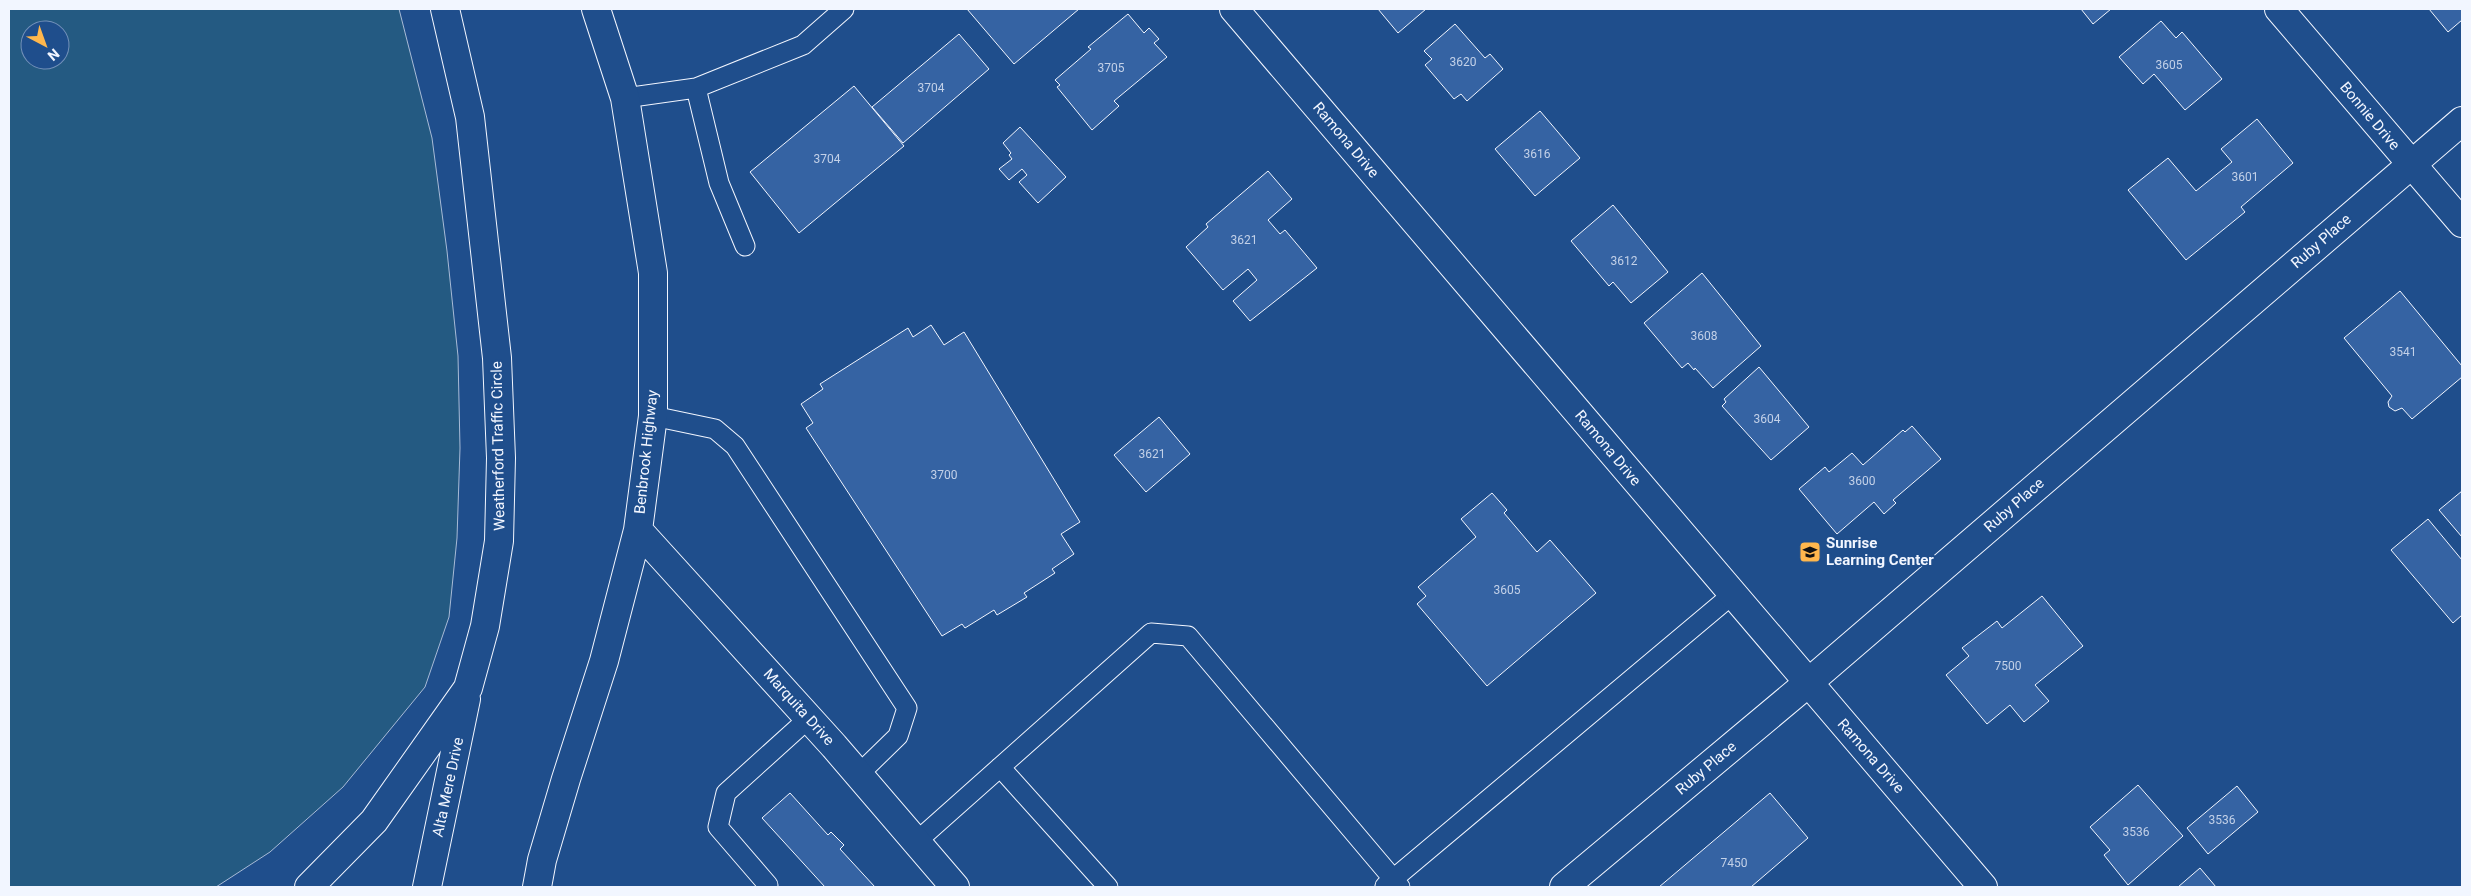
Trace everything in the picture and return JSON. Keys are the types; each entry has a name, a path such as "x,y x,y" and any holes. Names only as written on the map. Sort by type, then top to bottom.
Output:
{"street":[{"name":"Weatherford Traffic Circle","path":"309,887 374,821 468,688 485,626 499,541 501,458 498,358 470,117 445,9"},
{"name":"Benbrook Highway","path":"537,887 542,860 566,779 604,661 638,530 653,416 653,274 625,98 596,9"},
{"name":"Ramona Drive","path":"1234,9 1983,887"},
{"name":"Bonnie Drive","path":"2279,9 2462,223"},
{"name":"Ruby Place","path":"1564,887 1808,682 2462,121"},
{"name":"Marquita Drive","path":"638,530 859,774 955,887"},
{"name":"Alta Mere Drive","path":"427,887 468,688"}],"lane":[{"path":"625,98 696,88 803,45 844,9"},
{"path":"696,88 719,183 745,246"},
{"path":"653,416 715,429 736,446 907,708 898,736 859,774"},
{"path":"916,842 1151,633 1188,636 1392,884 1733,594"},
{"path":"766,887 768,885 718,827 726,793 809,718"},
{"path":"1000,767 1108,887"}],"shaded area":[{"path":"9,9 399,9 432,138 447,251 458,356 460,448 457,538 449,617 425,687 343,787 270,852 216,887 9,887"}],"building":[{"path":"967,9 1079,9 1014,64"},
{"path":"1378,9 1426,9 1398,33"},
{"path":"2081,9 2111,9 2093,24"},
{"path":"2429,9 2462,9 2462,20 2448,32"},
{"path":"1128,14 1144,33 1149,28 1159,39 1154,43 1167,57 1114,101 1119,106 1092,130 1057,87 1060,85 1055,80 1091,49 1088,47"},
{"path":"2161,21 2176,38 2182,32 2222,79 2185,110 2154,74 2143,84 2119,57"},
{"path":"1455,24 1485,58 1490,54 1503,69 1467,101 1461,94 1454,99 1425,65 1432,59 1424,51"},
{"path":"959,34 989,69 903,143 872,107"},
{"path":"854,86 904,146 799,233 750,172"},
{"path":"1540,111 1580,158 1535,196 1495,149"},
{"path":"2257,119 2293,163 2241,207 2245,212 2186,260 2128,190 2168,158 2196,191 2232,162 2221,149"},
{"path":"1020,127 1066,177 1038,203 1019,182 1027,175 1022,169 1009,180 999,169 1012,159 1009,155 1011,153 1003,143"},
{"path":"1268,171 1292,199 1268,220 1280,234 1285,230 1317,268 1250,321 1233,301 1257,280 1248,269 1223,290 1186,247 1208,227 1206,224"},
{"path":"1613,205 1668,272 1631,303 1613,282 1609,286 1571,241"},
{"path":"1702,273 1761,346 1713,388 1688,363 1682,368 1644,323"},
{"path":"2400,291 2462,366 2462,377 2412,419 2402,408 2395,411 2389,407 2388,402 2392,396 2344,338"},
{"path":"931,325 944,345 964,332 1080,522 1061,534 1074,554 1052,569 1055,573 1024,593 1027,597 997,615 994,610 965,628 962,624 942,636 806,428 813,423 801,404 823,389 820,384 908,328 913,337"},
{"path":"1759,367 1809,427 1771,460 1722,406 1726,402 1724,399"},
{"path":"1159,417 1190,454 1146,492 1114,455"},
{"path":"1912,426 1941,459 1893,500 1896,503 1884,514 1874,502 1837,534 1799,489 1825,467 1829,472 1852,453 1863,465 1903,430 1905,432"},
{"path":"2462,491 2462,537 2439,510"},
{"path":"1492,493 1507,510 1504,513 1537,552 1550,540 1596,593 1487,686 1417,604 1426,596 1418,587 1476,537 1461,519"},
{"path":"2428,519 2462,560 2462,615 2453,623 2391,550"},
{"path":"2042,596 2083,646 2035,685 2049,701 2024,722 2010,705 1987,724 1946,675 1969,656 1962,648 1997,621 2002,628"},
{"path":"2138,785 2183,836 2128,885 2104,855 2110,850 2090,827"},
{"path":"2237,786 2258,812 2208,854 2187,828"},
{"path":"790,793 828,835 831,832 844,845 840,849 875,887 825,887 762,818"},
{"path":"1770,793 1808,838 1751,887 1659,887"},
{"path":"2200,868 2216,887 2178,887"}],"place":[{"name":"Sunrise Learning Center","path":"1810,552"}]}
